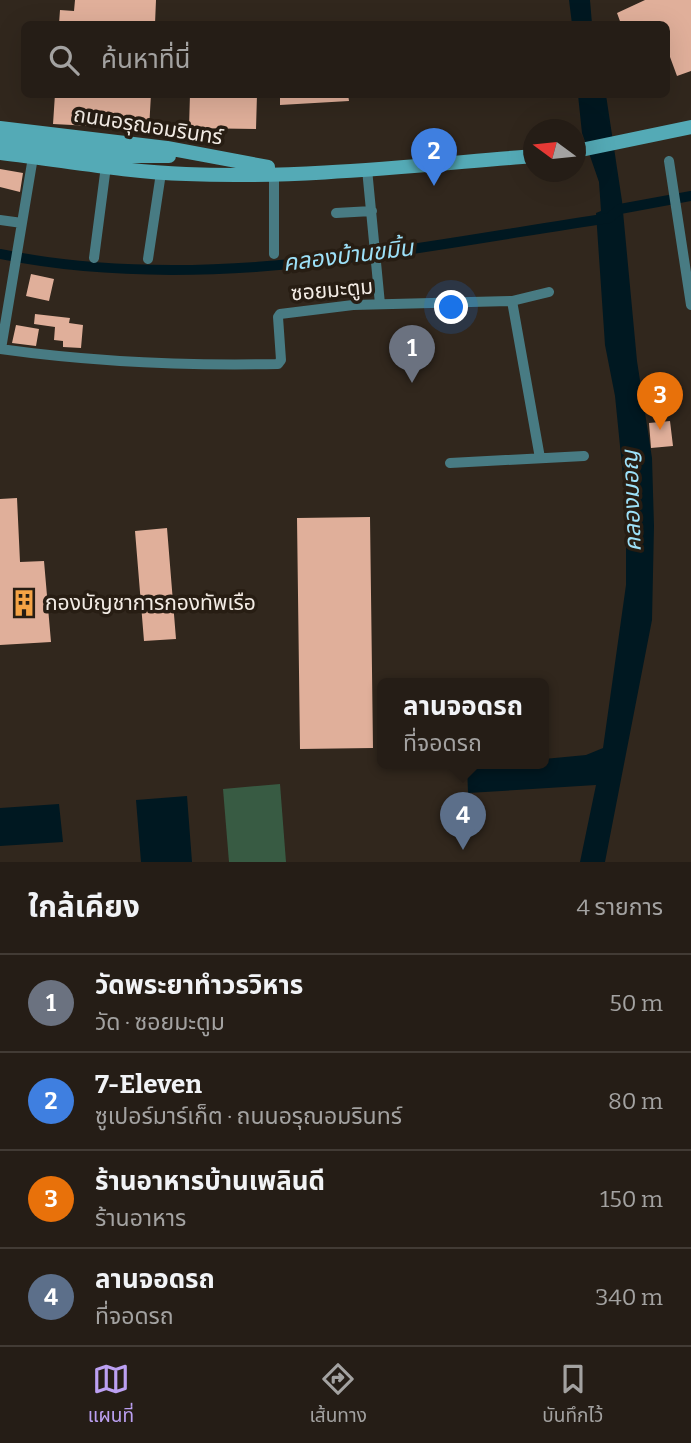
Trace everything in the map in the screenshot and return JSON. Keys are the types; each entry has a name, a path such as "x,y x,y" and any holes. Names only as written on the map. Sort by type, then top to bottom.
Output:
{"main road":[{"path":"586,149 691,127"},
{"name":"ถนนอรุณอมรินทร์","path":"0,128 123,142 290,172"},
{"path":"0,141 130,156 211,156"},
{"name":"ถนนอรุณอมรินทร์","path":"0,153 161,173 208,175 367,169 523,157"},
{"path":"130,156 208,175"}],"street":[{"path":"1,349 33,157"},
{"path":"669,161 677,208 686,232 691,305"},
{"path":"94,258 106,166"},
{"path":"367,169 380,304"},
{"path":"148,259 161,173"},
{"path":"274,173 274,254"},
{"path":"336,213 372,211"},
{"path":"0,220 22,223"},
{"name":"ซอยมะตูม","path":"1,349 78,360 205,365 278,364 281,360 280,314 380,304 512,301 549,292"},
{"path":"512,301 540,458"},
{"path":"450,463 584,456"}],"green space":[{"path":"280,784 286,862 229,862 223,789"}],"water":[{"path":"569,0 590,0 592,21 572,21"},
{"name":"คลองมอญ","path":"578,98 606,98 622,201 637,361 652,458 654,526 652,620 605,862 580,862 596,785 468,793 467,769 549,769 549,759 586,755 603,748 626,585 626,478 623,476 615,396 605,345 596,213 601,211 599,182 586,145 586,119 581,119"},
{"path":"187,796 192,862 141,862 136,800"},
{"path":"59,804 63,842 0,846 0,808"}],"building":[{"path":"75,0 156,0 155,21 59,21 60,10 74,11"},
{"path":"645,0 691,0 691,71 677,76 670,57 670,21 620,21 617,13"},
{"path":"55,98 151,98 149,129 53,124"},
{"path":"190,98 257,98 256,129 189,128"},
{"path":"280,98 349,98 349,101 280,105"},
{"path":"0,169 23,173 20,192 0,187"},
{"path":"31,274 54,279 49,301 26,296"},
{"path":"35,314 70,318 69,323 83,325 81,348 63,347 63,341 54,340 55,327 34,324"},
{"path":"16,325 39,329 36,346 12,343"},
{"path":"670,421 673,446 651,448 649,423"},
{"name":"กองบัญชาการกองทัพเรือ","path":"17,498 20,562 44,561 51,642 0,645 0,499"},
{"path":"370,517 373,748 300,749 297,518"},
{"path":"167,528 176,639 144,641 135,531"}],"waterway":[{"name":"คลองบ้านขมิ้น","path":"0,254 76,265 152,270 229,269 305,263 609,218 620,209 691,196"}],"place":[{"name":"7-Eleven","path":"434,186"},
{"name":"วัดพระยาทําวรวิหาร","path":"412,383"},
{"name":"ร้านอาหารบ้านเพลินดี","path":"660,430"},
{"name":"กองบัญชาการกองทัพเรือ","path":"24,603"},
{"name":"ลานจอดรถ","path":"463,850"}]}
